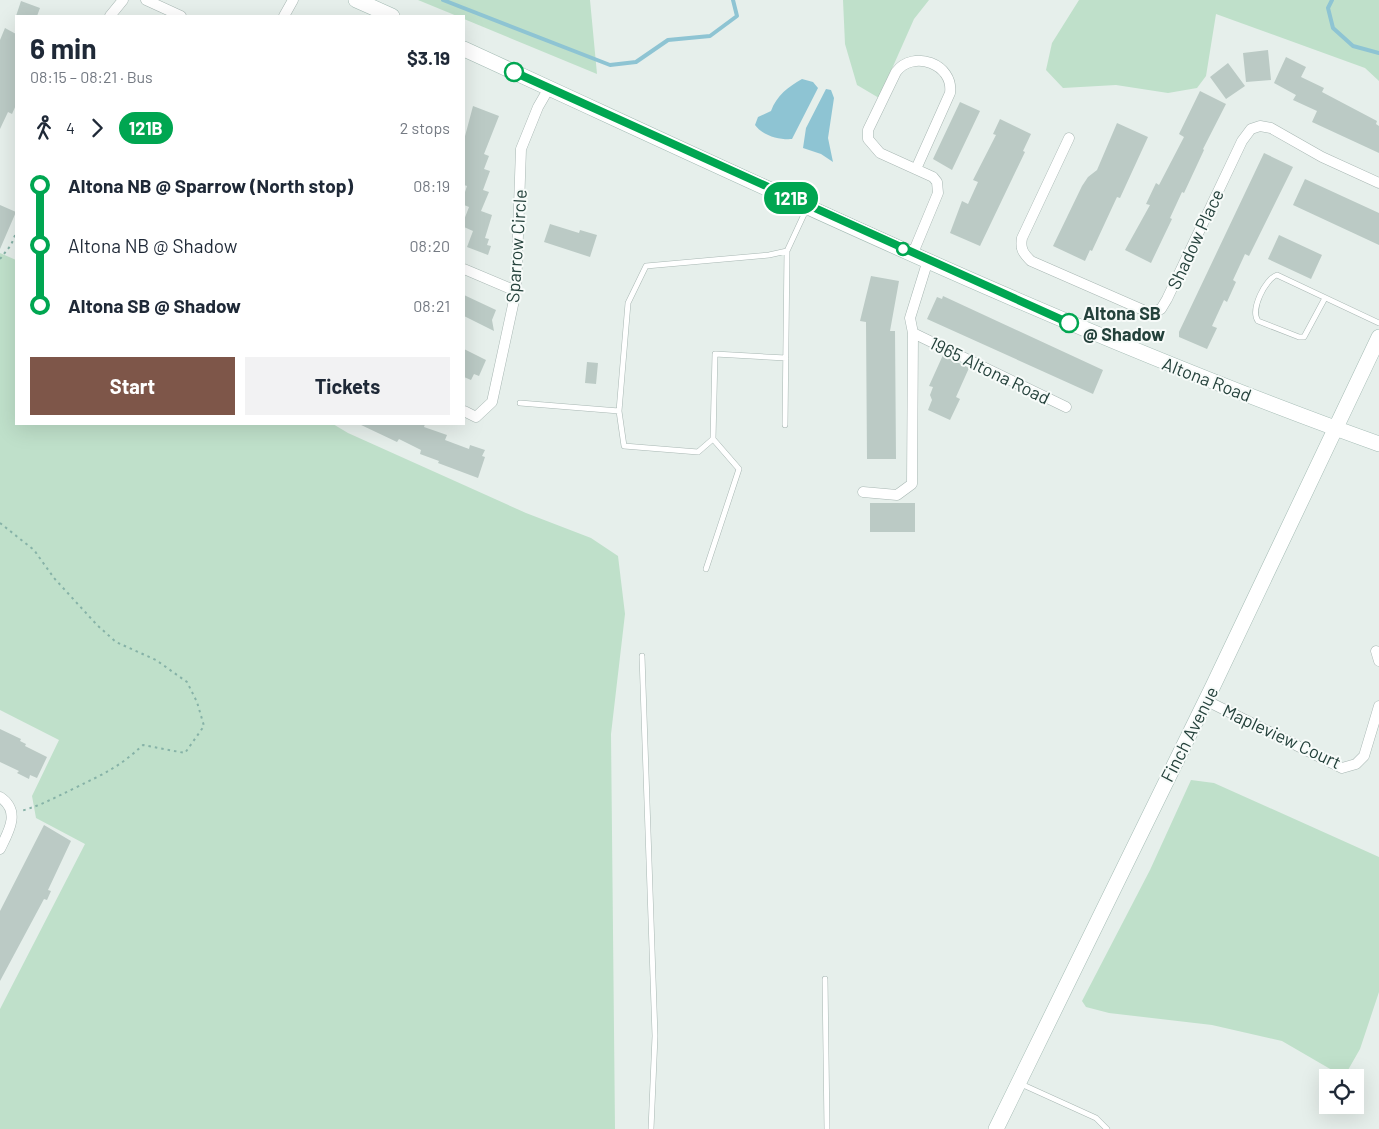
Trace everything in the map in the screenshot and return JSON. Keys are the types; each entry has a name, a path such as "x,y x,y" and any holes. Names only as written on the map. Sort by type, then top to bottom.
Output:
{"main road":[{"path":"356,0 390,15"},
{"name":"Altona Road","path":"465,48 1051,316 1336,429 1379,444"},
{"name":"Finch Avenue","path":"996,1129 1206,700 1379,337"}],"street":[{"path":"111,15 123,0"},
{"path":"146,0 179,15"},
{"path":"285,15 293,0"},
{"path":"913,253 938,194 938,187 933,177 880,154 868,139 868,130 896,72 901,65 909,60 922,61 938,67 948,74 951,83 950,93 916,169"},
{"name":"Sparrow Circle","path":"465,412 476,417 492,402 516,291 521,149 538,107 549,88"},
{"name":"Shadow Place","path":"1069,138 1022,238 1020,247 1031,261 1150,313 1162,309 1242,141 1251,129 1260,126 1271,128 1322,157 1379,184"},
{"name":"1965 Altona Road","path":"863,492 897,495 912,484 913,333 910,318 928,260"},
{"path":"465,269 516,291"},
{"name":"1965 Altona Road","path":"913,333 1066,407"},
{"name":"Mapleview Court","path":"1206,700 1342,768 1356,764 1364,756 1379,706"},
{"path":"0,797 6,801 12,813 12,824 0,848"}],"lane":[{"path":"784,425 787,251 808,206"},
{"path":"713,439 698,452 624,446 619,410 628,303 646,266 769,255 787,251"},
{"path":"1325,298 1304,337 1299,337 1258,322 1255,316 1254,310 1268,281 1277,275 1379,322"},
{"path":"706,569 739,469 713,439 715,354 786,358"},
{"path":"520,403 619,410"},
{"path":"642,656 655,1036 651,1129"},
{"path":"825,979 826,1129"},
{"path":"1018,1083 1096,1118 1107,1129"}],"path":[{"path":"0,258 11,245 15,235"},
{"path":"0,522 34,550 54,578 97,625 116,642 156,660 186,682 197,702 204,726 185,753 144,745 103,776 77,787 53,801 12,813"}],"green space":[{"path":"418,0 590,0 597,74 465,19 465,15 455,15"},
{"path":"843,0 929,0 914,19 879,98 857,85 845,44"},
{"path":"1079,0 1379,0 1379,81 1365,68 1216,14 1206,76 1197,88 1168,93 1116,85 1063,88 1046,70 1052,43"},
{"path":"0,253 15,260 15,425 335,425 348,433 526,513 591,538 618,556 625,614 611,734 615,1129 0,1129 0,1009 85,844 36,818 32,796 59,740 0,710"},
{"path":"1191,780 1214,783 1379,857 1379,992 1360,1049 1349,1069 1330,1069 1282,1041 1212,1025 1109,1013 1086,1007 1082,1001 1150,870"}],"water":[{"path":"802,79 813,82 818,88 792,139 782,139 758,129 755,125 758,117 771,111 776,100 792,85"},
{"path":"826,89 831,90 834,98 828,138 833,162 821,154 803,148 806,128"}],"building":[{"path":"21,1 40,8 37,15 16,15"},
{"path":"5,28 15,33 15,107 12,114 8,112 0,129 0,40"},
{"path":"1268,50 1271,80 1246,82 1243,53"},
{"path":"1286,57 1306,67 1301,77 1324,88 1322,92 1377,121 1376,124 1379,126 1379,153 1312,122 1317,111 1293,100 1296,95 1274,83"},
{"path":"1228,63 1245,86 1226,99 1210,77"},
{"path":"1200,91 1226,104 1203,149 1184,193 1182,192 1170,218 1172,219 1151,263 1125,250 1150,205 1146,204 1156,183 1159,185 1184,137 1179,134"},
{"path":"960,102 980,111 952,170 933,159"},
{"path":"473,106 499,116 484,154 489,156 484,169 490,171 483,190 489,192 481,211 492,215 485,238 489,239 487,245 491,246 488,255 467,247 473,231 465,227 465,217 469,207 465,205 467,186 465,185 465,136"},
{"path":"1000,119 1031,134 1023,151 1025,152 980,246 950,233 962,201 968,204 978,182 973,180 996,135 993,134"},
{"path":"1117,123 1148,137 1120,198 1117,197 1092,251 1090,250 1085,261 1053,246 1082,186 1088,177 1097,170"},
{"path":"1264,153 1293,167 1249,256 1245,254 1233,280 1236,282 1227,302 1224,300 1212,326 1217,328 1207,349 1179,337 1179,332"},
{"path":"1305,179 1379,213 1379,245 1293,205"},
{"path":"0,205 15,212 15,214 0,249"},
{"path":"550,224 579,233 580,230 597,235 590,257 544,242"},
{"path":"1279,235 1322,255 1311,279 1268,259"},
{"path":"871,276 899,281 890,331 895,331 896,459 867,459 866,322 860,321"},
{"path":"465,295 496,310 492,320 494,331 465,316"},
{"path":"943,296 1103,370 1093,394 927,319 937,297 942,299"},
{"path":"465,350 486,360 479,376 474,374 471,380 465,377"},
{"path":"943,355 969,368 956,397 960,399 950,420 928,410 932,400 930,395 933,387 929,386"},
{"path":"587,362 598,363 596,384 585,383"},
{"path":"361,425 425,425 424,427 447,435 445,440 469,449 470,445 485,450 482,456 485,457 478,478 438,463 439,461 420,454 421,450 399,439 397,442"},
{"path":"870,503 915,503 915,532 870,532"},
{"path":"0,729 21,739 20,741 26,744 25,746 47,757 37,778 30,775 29,779 17,773 19,771 0,762"},
{"path":"44,825 71,841 48,890 51,891 47,900 44,899 0,981 0,911"}],"waterway":[{"path":"443,0 610,65 636,62 668,40 710,36 737,16 733,0"},
{"path":"1332,0 1328,8 1333,28 1353,46 1379,53"}],"bus line":[{"name":"121B","path":"514,72 1069,323"}],"place":[{"name":"Altona SB @ Shadow","path":"1069,323"}]}
